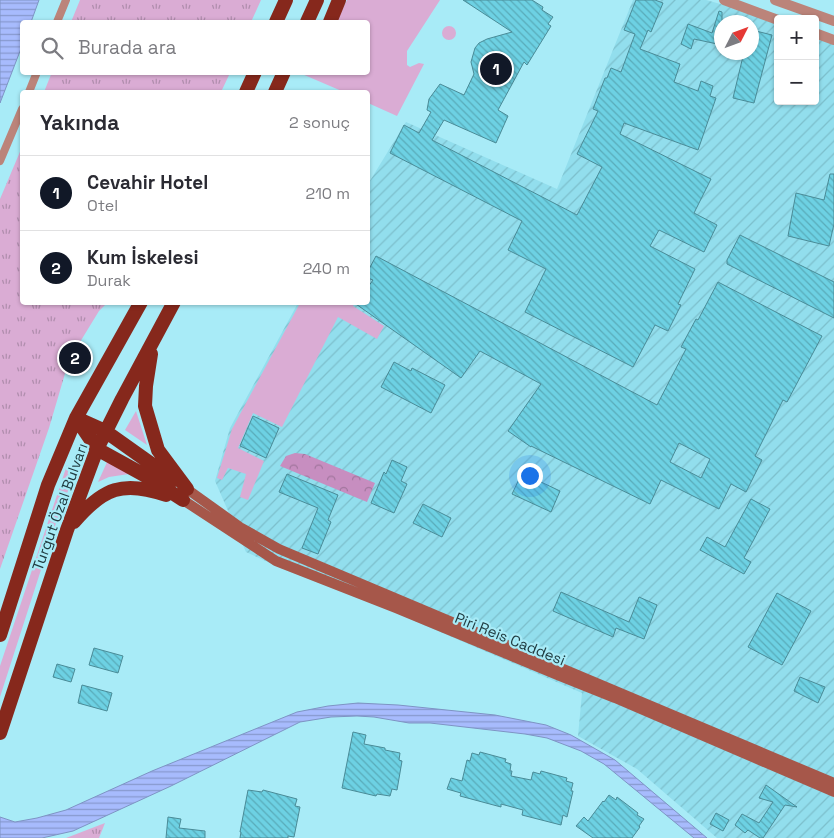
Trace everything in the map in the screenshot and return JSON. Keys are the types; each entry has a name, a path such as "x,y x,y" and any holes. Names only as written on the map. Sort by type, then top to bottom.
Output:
{"highway":[{"path":"277,20 286,0"},
{"path":"308,20 317,0"},
{"path":"331,20 339,0"},
{"path":"247,90 254,75"},
{"path":"0,635 48,485 76,418 139,305"},
{"name":"Turgut Özal Bulvarı","path":"0,733 67,530 97,449 172,305"},
{"path":"154,342 146,386 145,406 158,450 185,494"},
{"path":"76,418 105,431 185,494"},
{"path":"76,418 97,449 146,476 185,494"},
{"path":"67,530 96,499 119,488 146,488 185,494"}],"main road":[{"name":"Piri Reis Caddesi","path":"185,494 279,549 834,783"},
{"name":"Piri Reis Caddesi","path":"185,494 276,561 615,698 834,792"}],"street":[{"path":"58,20 66,0"},
{"path":"724,0 774,19"},
{"path":"775,0 834,21"},
{"path":"819,34 834,40"},
{"path":"30,90 36,75"},
{"path":"0,161 20,114"}],"shaded area":[{"path":"0,0 39,0 32,20 20,20 20,51 0,103"},
{"path":"633,0 706,0 774,19 774,105 819,105 819,32 834,36 834,838 717,838 637,769 578,736 582,693 394,612 281,568 246,552 215,481 230,428 297,305 370,305 370,181 406,122 557,189"},
{"path":"358,703 495,715 546,725 571,735 615,760 707,838 694,838 604,764 581,751 547,738 357,716 331,717 300,722 171,786 73,831 42,838 0,838 0,817 15,822 66,810 152,771 297,712"}],"green space":[{"path":"80,0 261,0 252,20 72,20"},
{"path":"347,0 440,0 407,51 407,65 410,67 419,63 424,64 397,116 370,104 370,90 339,90 304,75 370,75 370,20 337,20"},
{"path":"446,26 452,26 456,33 452,40 446,40 442,36 442,30"},
{"path":"51,75 229,75 222,90 45,90"},
{"path":"20,152 20,305 105,305 99,311 69,360 49,428 0,569 0,199"},
{"path":"299,305 354,305 384,326 377,339 338,317 282,427 253,413 238,448 264,461 248,500 240,497 246,474 228,468 222,480 217,478 232,429"},
{"path":"136,411 147,445 125,430"},
{"path":"295,453 305,454 375,483 367,502 280,466 286,456"},
{"path":"108,460 129,474 109,477 98,482"},
{"path":"67,465 76,470 58,517 0,697 0,666"},
{"path":"105,823 99,838 66,838"}],"building":[{"path":"463,0 532,0 553,17 548,24 551,26 527,65 524,62 498,110 508,116 496,143 444,120 432,140 577,215 602,167 577,154 598,111 593,109 605,78 607,78 611,68 621,72 635,34 624,30 636,0 655,0 663,3 651,32 648,30 640,49 680,64 674,82 698,91 701,81 713,86 710,96 716,98 698,150 624,123 620,134 711,179 694,213 717,225 704,252 659,230 650,246 695,269 678,304 681,305 668,331 655,325 633,367 525,312 546,269 508,250 522,221 390,153 404,125 419,133 431,112 427,110 429,99 440,84 464,95 474,74 471,62 475,48 479,43 512,32"},
{"path":"688,24 712,33 714,27 714,43 694,39 691,49 681,44"},
{"path":"759,32 772,35 754,103 733,98 742,60 759,60"},
{"path":"830,174 834,174 834,224 829,246 788,236 796,193 824,200"},
{"path":"740,235 834,282 834,318 727,264 727,260"},
{"path":"376,256 657,405 686,349 681,347 718,282 822,336 787,402 783,400 755,456 762,460 746,492 731,484 719,509 661,480 650,504 531,447 508,431 541,384 480,351 461,378 357,305 370,305 370,284 373,280 370,279 370,267","holes":["679,443 710,459 701,478 670,462"]},
{"path":"394,362 411,371 412,368 445,385 431,413 381,387"},
{"path":"253,416 279,428 266,458 240,446"},
{"path":"392,460 407,467 401,481 407,484 394,513 371,503 384,472 386,474"},
{"path":"522,473 560,491 551,512 512,494"},
{"path":"287,474 338,495 328,520 331,522 318,554 302,548 318,508 279,492"},
{"path":"751,499 770,509 744,558 751,562 744,574 700,550 707,537 725,547"},
{"path":"423,504 451,518 442,537 413,523"},
{"path":"561,592 629,622 639,597 657,605 644,639 616,628 613,637 553,611"},
{"path":"777,593 811,611 782,665 748,647"},
{"path":"94,648 123,656 118,673 89,665"},
{"path":"57,664 75,669 71,682 53,677"},
{"path":"800,677 825,687 818,703 794,691"},
{"path":"82,685 112,693 107,711 78,703"},
{"path":"353,732 366,735 364,744 400,753 399,760 402,761 397,790 392,789 390,796 377,794 376,796 342,788"},
{"path":"480,752 506,759 505,762 511,764 511,776 531,780 533,772 540,774 541,771 567,778 566,781 573,783 567,817 563,815 561,825 522,815 523,810 501,804 501,807 460,796 461,793 447,789 451,778 462,781 467,760 470,761 472,753 479,755"},
{"path":"766,785 797,807 785,805 763,838 760,838 748,830 745,833 735,825 742,814 759,823 773,802 759,798"},
{"path":"248,790 262,792 263,790 297,799 295,806 300,807 294,837 240,838"},
{"path":"609,795 616,800 617,797 644,819 632,838 593,838 576,826 584,817 588,821"},
{"path":"716,813 729,820 723,831 710,824"},
{"path":"168,817 181,819 179,828 205,831 205,838 166,838"}],"place":[{"name":"Cevahir Hotel","path":"496,69"},
{"name":"Kum İskelesi","path":"75,358"}]}
